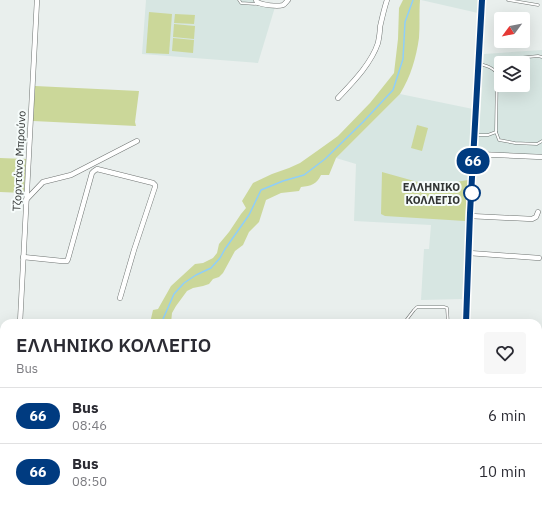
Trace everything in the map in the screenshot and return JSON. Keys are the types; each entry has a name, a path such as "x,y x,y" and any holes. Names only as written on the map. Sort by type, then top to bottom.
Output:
{"main road":[{"path":"466,319 470,216 482,0"}],"street":[{"name":"Τζορντάνο Μπρούνο","path":"20,319 36,0"},
{"path":"256,0 261,4 282,5 288,0"},
{"path":"338,98 363,69 374,51 378,42 387,0"},
{"path":"26,201 43,182 71,175 137,141"},
{"path":"474,154 542,157"},
{"path":"23,257 67,261 92,173 95,170 97,169 153,183 155,187 120,298"},
{"path":"470,216 532,219 536,217 538,212"},
{"path":"469,253 539,258"}],"lane":[{"path":"239,0 241,3 261,4"},
{"path":"508,0 538,5"},
{"path":"530,57 542,57"},
{"path":"479,64 494,69"},
{"path":"496,92 496,132 499,140 514,143 537,144 542,141"},
{"path":"475,135 488,135 496,132"},
{"path":"407,319 414,310 419,307 444,307 447,308 448,319"}],"shaded area":[{"path":"146,0 254,0 254,6 275,7 258,63 142,54"},
{"path":"421,0 478,0 478,13"},
{"path":"542,50 542,155 478,152 484,54"},
{"path":"400,94 473,109 462,299 421,300 424,249 429,249 431,225 354,221 356,164 336,158"}],"green space":[{"path":"403,0 420,0 419,38 416,53 407,80 400,94 336,158 329,175 321,175 316,182 311,185 301,187 299,191 281,193 266,200 259,222 249,232 243,245 235,251 223,273 219,277 213,279 209,284 187,291 172,313 171,319 151,319 153,310 158,309 171,286 195,264 203,263 213,258 217,253 219,244 246,208 242,201 253,183 300,163 338,136 370,103 394,73 398,39 399,8"},
{"path":"149,12 172,14 169,54 146,53"},
{"path":"175,14 195,15 194,24 174,23"},
{"path":"174,24 195,26 194,39 173,37"},
{"path":"173,38 194,40 193,53 172,51"},
{"path":"35,86 139,91 135,122 136,126 33,121"},
{"path":"417,125 428,128 422,151 411,148"},
{"path":"0,158 26,159 24,193 0,192"},
{"path":"382,172 432,186 468,180 465,221 385,216 381,214"}],"waterway":[{"path":"163,319 174,294 184,283 211,268 220,258 249,215 261,190 283,181 304,175 325,159 393,90 403,59 405,22 413,0"}],"bus line":[{"name":"66","path":"466,319 470,213 482,0"}],"place":[{"name":"ΕΛΛΗΝΙΚΟ ΚΟΛΛΕΓΙΟ","path":"472,193"}]}
